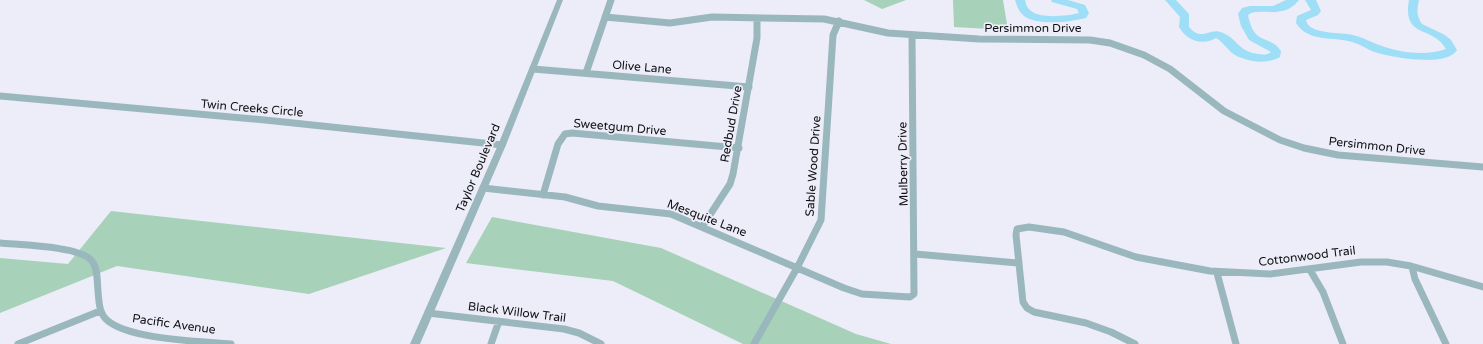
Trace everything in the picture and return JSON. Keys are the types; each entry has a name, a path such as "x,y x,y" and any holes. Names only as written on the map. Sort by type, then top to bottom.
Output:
{"street":[{"name":"Taylor Boulevard","path":"416,344 428,313 502,145 560,0"},
{"path":"586,73 611,0"},
{"name":"Persimmon Drive","path":"605,18 670,23 712,17 824,19 839,21 877,32 979,39 1071,38 1110,44 1144,55 1170,69 1224,111 1280,140 1304,148 1338,155 1483,167"},
{"name":"Redbud Drive","path":"702,227 730,184 739,148 757,38 757,18"},
{"name":"Sable Wood Drive","path":"754,344 797,268 821,220 833,36 839,21"},
{"name":"Mulberry Drive","path":"912,34 915,254 914,294"},
{"name":"Olive Lane","path":"533,69 749,87"},
{"name":"Twin Creeks Circle","path":"0,96 265,120 502,145"},
{"name":"Sweetgum Drive","path":"543,195 558,144 565,134 572,133 739,148"},
{"name":"Mesquite Lane","path":"483,188 565,197 612,208 671,214 862,294 905,298 914,294"},
{"name":"Cottonwood Trail","path":"1019,263 1016,235 1018,230 1023,227 1060,230 1129,254 1192,269 1217,273 1254,275 1310,270 1338,264 1387,262 1412,267 1483,287"},
{"path":"0,243 79,253 90,258 94,265 96,276 100,312 18,344"},
{"path":"915,254 1019,263 1023,302 1027,308 1034,312 1056,315 1087,323 1104,329 1135,344"},
{"path":"1412,267 1415,279 1446,344"},
{"path":"1310,270 1323,292 1343,344"},
{"path":"1217,273 1236,344"},
{"name":"Pacific Avenue","path":"100,312 110,323 133,333 231,344"},
{"name":"Black Willow Trail","path":"428,313 564,329 578,333 601,344"},
{"path":"491,344 499,321"}],"green space":[{"path":"864,0 906,0 882,9"},
{"path":"953,0 1003,0 1008,30 954,27"},
{"path":"111,211 446,248 309,294 117,266 0,313 0,258 68,264"},
{"path":"492,217 661,248 856,334 891,344 743,344 613,281 466,263"}],"waterway":[{"path":"1020,0 1023,8 1028,14 1043,19 1077,17 1082,16 1084,13 1081,7 1056,0"},
{"path":"1170,0 1185,16 1184,27 1191,35 1197,38 1207,38 1216,34 1220,35 1237,51 1257,58 1268,58 1276,54 1276,51 1270,46 1259,42 1250,34 1243,14 1254,8 1273,10 1284,7 1294,0"},
{"path":"1310,0 1314,4 1316,11 1301,18 1301,23 1311,32 1352,38 1378,49 1404,55 1425,56 1444,54 1451,51 1452,50 1448,42 1419,26 1414,20 1412,12 1414,0"}]}
